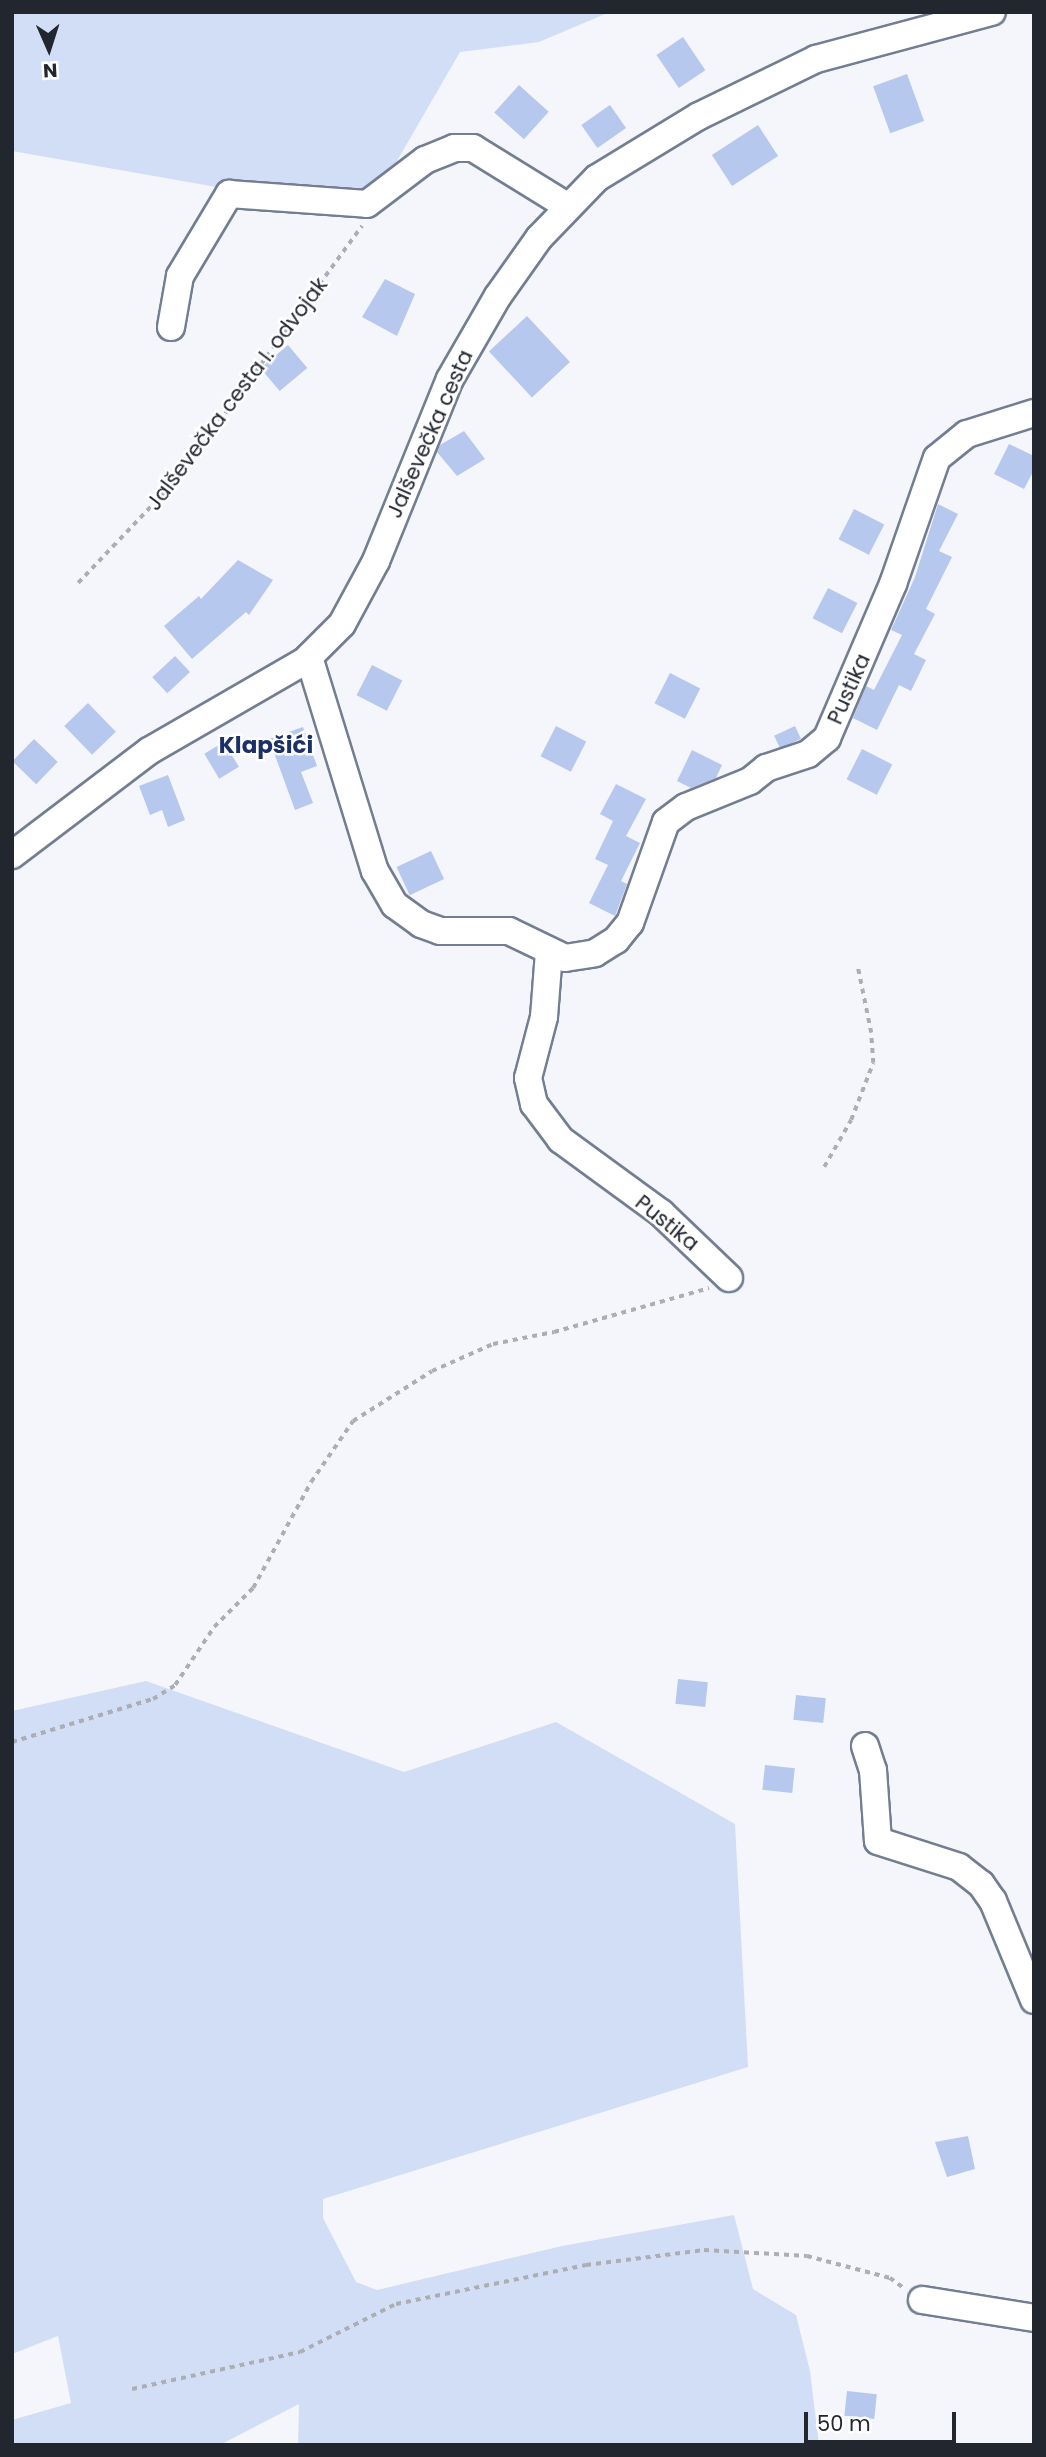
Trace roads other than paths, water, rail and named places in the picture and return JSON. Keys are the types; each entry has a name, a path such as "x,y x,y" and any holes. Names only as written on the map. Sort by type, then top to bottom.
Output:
{"street":[{"name":"Jalševečka cesta","path":"12,855 149,751 309,657 342,624 361,594 450,379 498,296 567,206 597,178 649,144 816,58 992,12"},
{"path":"172,327 180,276 229,194 286,195 368,204 425,160 454,148 473,148 567,206"},
{"name":"Pustika","path":"309,657 374,872 394,905 421,924 440,931 509,931 549,952 579,957 616,940 639,901 662,831 675,814 818,748 851,688 937,458 967,434 1034,413"},
{"name":"Pustika","path":"549,952 544,1017 528,1078 534,1104 561,1140 661,1213 729,1278"},
{"path":"865,1746 873,1770 878,1841 959,1867 981,1884 993,1901 1034,2000"},
{"path":"922,2300 1034,2318"}],"district":[{"name":"Klapšići","path":"266,745"}]}
